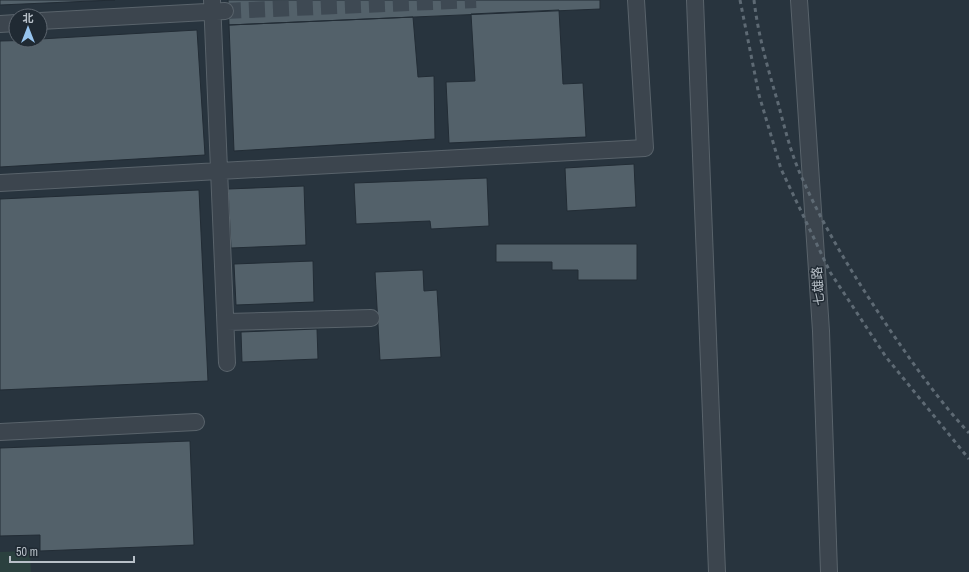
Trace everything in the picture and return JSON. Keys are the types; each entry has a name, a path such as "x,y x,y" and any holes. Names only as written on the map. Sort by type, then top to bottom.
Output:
{"street":[{"path":"0,182 645,148 636,0"},
{"path":"695,0 717,572"},
{"name":"七雄路","path":"798,0 821,331 829,572"},
{"path":"48,20 216,8 227,362"},
{"path":"226,322 371,318"},
{"path":"0,432 196,422"}],"green space":[{"path":"30,551 31,572 0,572 0,552"}],"building":[{"path":"0,0 115,0 0,5"},
{"path":"228,0 600,0 600,9 229,25"},
{"path":"559,10 563,84 583,83 586,137 449,143 446,82 475,81 471,14"},
{"path":"413,17 418,77 434,76 435,139 234,151 229,25"},
{"path":"197,30 205,155 0,167 0,41 8,41 8,48 48,48 48,39"},
{"path":"634,164 636,207 567,211 565,168"},
{"path":"487,178 489,226 431,229 430,221 356,224 354,183"},
{"path":"304,186 306,245 231,248 228,189"},
{"path":"199,190 208,381 0,390 0,199"},
{"path":"496,244 637,244 637,280 578,280 578,270 552,270 552,262 496,262"},
{"path":"313,261 314,302 236,305 234,264"},
{"path":"423,270 424,291 437,290 441,357 380,360 375,272"},
{"path":"317,329 318,359 242,362 241,332"},
{"path":"190,441 194,545 40,551 40,535 0,536 0,448"}],"tunnel":[{"path":"225,11 476,0"}],"railway":[{"path":"740,0 759,95 781,169 830,272 886,357 969,459"},
{"path":"754,0 764,52 791,151 811,198 843,256 890,330 918,370 969,433"}]}
